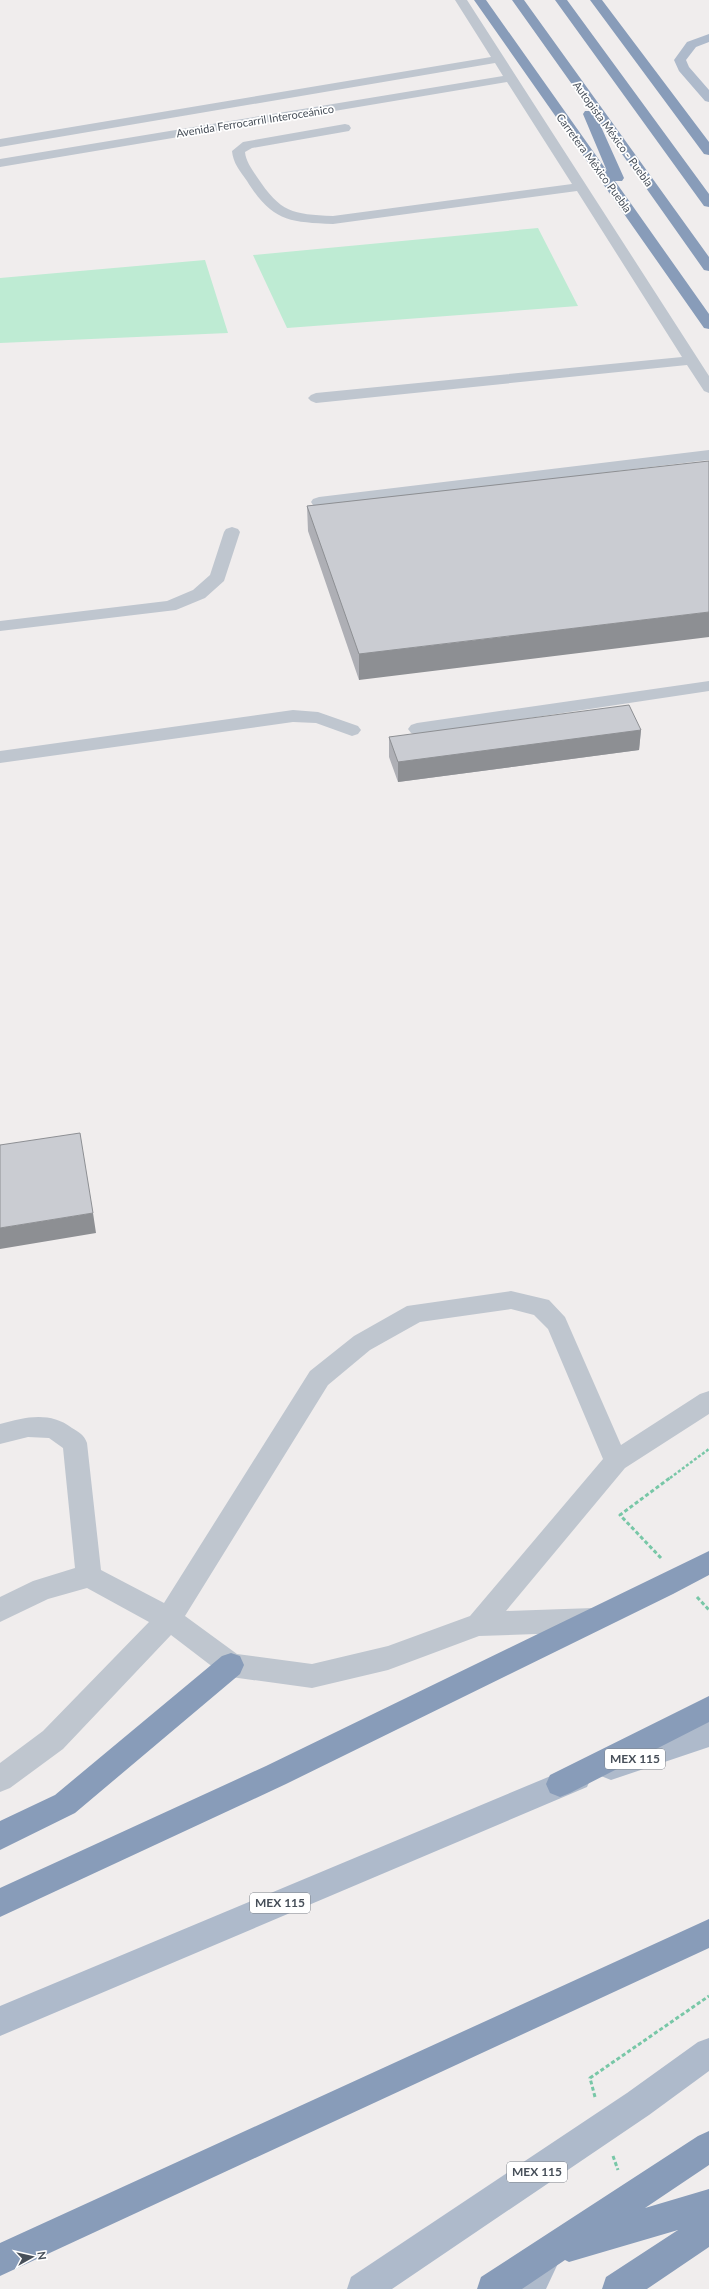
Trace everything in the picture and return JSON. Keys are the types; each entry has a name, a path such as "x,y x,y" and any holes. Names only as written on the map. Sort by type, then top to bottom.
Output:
{"highway":[{"name":"Carretera México Puebla","path":"480,0 567,126 709,325"},
{"name":"Autopista México - Puebla","path":"518,0 709,267"},
{"path":"561,0 709,203"},
{"path":"596,0 663,92 709,151"},
{"path":"580,88 598,138 640,227"},
{"path":"663,92 682,135"},
{"path":"567,126 627,182"},
{"path":"691,156 709,200"},
{"path":"643,196 678,223"},
{"path":"0,1904 276,1775 664,1586 709,1562"},
{"path":"0,1836 64,1804 231,1664"},
{"path":"560,1784 709,1708"},
{"path":"0,2260 709,1933"},
{"path":"547,2253 709,2147"},
{"path":"547,2253 709,2205"},
{"path":"618,2289 709,2228"}],"main road":[{"path":"709,38 701,39 688,46 680,60 683,68 709,98"},
{"name":"MEX 115","path":"0,2021 560,1784 709,1734"},
{"name":"MEX 115","path":"363,2289 638,2104 709,2053"},
{"path":"506,2288 547,2253"}],"street":[{"path":"460,0 709,388"},
{"name":"Avenida Ferrocarril Interoceánico","path":"0,143 499,59"},
{"name":"Avenida Ferrocarril Interoceánico","path":"0,163 511,78"},
{"path":"345,128 248,145 238,150 239,159 269,204 281,214 301,220 333,220 580,187"},
{"path":"316,398 691,360"},
{"path":"319,502 709,455"},
{"path":"0,626 170,606 199,594 218,576 232,532"},
{"path":"417,729 709,686"},
{"path":"0,757 293,716 318,718 352,730"},
{"path":"0,1779 54,1740 169,1619 319,1378 362,1343 415,1313 511,1300 541,1307 557,1324 616,1462"},
{"path":"479,1624 616,1462 709,1401"},
{"path":"0,1434 28,1427 54,1428 75,1443 88,1576"},
{"path":"0,1610 42,1589 88,1576 169,1619 231,1664 312,1676 388,1658 479,1624 593,1620"}],"path":[{"path":"620,1515 709,1449"},
{"path":"590,2078 709,1996"}],"green space":[{"path":"538,228 578,306 287,328 253,255"},
{"path":"205,260 228,333 0,343 0,278"}],"building":[{"path":"709,461 709,612 359,654 307,506"},
{"path":"629,705 641,730 398,762 389,737"},
{"path":"80,1133 93,1213 0,1228 0,1145"}]}
